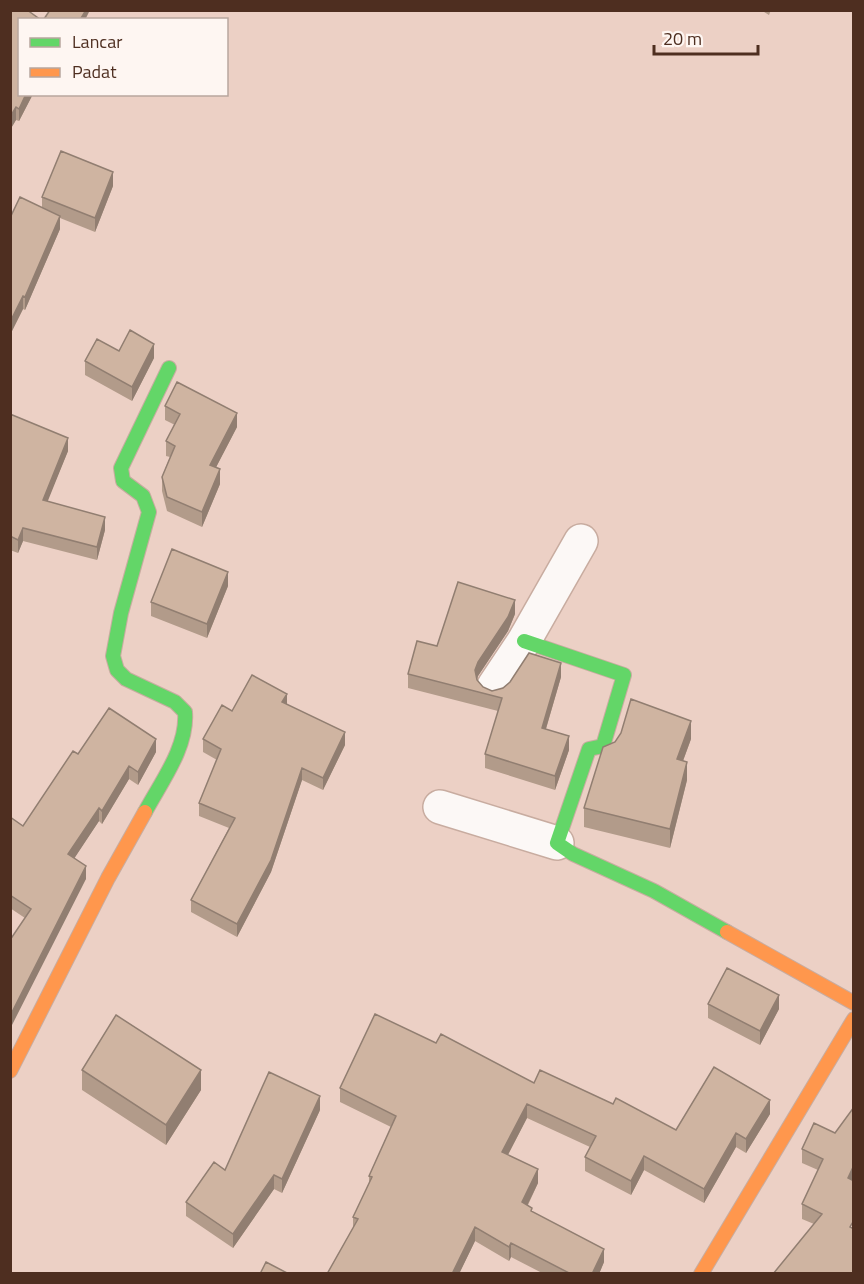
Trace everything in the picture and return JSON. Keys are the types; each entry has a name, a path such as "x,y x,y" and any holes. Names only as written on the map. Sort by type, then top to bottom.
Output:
{"street":[{"path":"10,1071 108,878 165,775 182,741 186,726 185,712 175,702 126,679 117,670 113,656 121,613 149,512 148,500 122,481 119,476 169,368"},
{"path":"494,686 524,641 581,542"},
{"path":"524,641 624,675 603,746 589,749 557,843"},
{"path":"440,807 557,843 573,854 654,891 854,1003"},
{"path":"701,1274 854,1020"}],"building":[{"path":"10,10 27,10 38,18 18,18 18,96 25,96 19,109 16,107 10,117"},
{"path":"50,10 86,10 81,18 45,18"},
{"path":"61,151 113,172 95,218 42,197"},
{"path":"20,197 60,216 25,297 23,296 10,322 10,218"},
{"path":"130,330 154,344 132,387 85,361 97,339 119,351"},
{"path":"177,382 237,413 210,465 220,469 202,512 167,497 162,477 175,446 166,441 180,414 165,406"},
{"path":"10,414 68,438 43,500 105,517 97,547 23,528 18,540 10,536"},
{"path":"172,549 228,572 207,624 151,602"},
{"path":"458,582 515,600 508,617 475,670 477,680 483,687 492,691 503,688 510,682 529,653 561,663 542,728 569,736 555,776 485,754 502,698 408,674 417,641 437,646"},
{"path":"252,675 287,694 282,702 345,732 323,778 302,768 271,860 237,924 191,900 235,818 199,803 221,749 203,739 222,705 232,711"},
{"path":"631,699 691,721 677,759 687,762 670,829 584,808 603,747 615,742 621,733"},
{"path":"109,708 156,739 138,772 129,766 102,811 99,808 68,854 86,866 10,1016 10,940 31,909 10,895 10,817 23,826 73,751 78,754"},
{"path":"727,968 779,995 760,1031 708,1004"},
{"path":"375,1014 436,1043 441,1034 534,1083 540,1070 613,1104 616,1098 676,1130 714,1067 770,1100 746,1139 736,1133 704,1189 644,1156 631,1181 585,1157 596,1136 527,1104 502,1152 538,1169 522,1202 532,1208 531,1211 604,1249 592,1274 571,1274 511,1243 509,1247 475,1227 452,1274 327,1274 358,1219 353,1217 372,1177 369,1176 396,1116 340,1088"},
{"path":"116,1015 201,1070 166,1125 82,1070"},
{"path":"269,1072 320,1096 282,1179 274,1175 233,1234 186,1202 214,1162 225,1170"},
{"path":"854,1107 854,1165 848,1178 854,1181 854,1220 850,1227 854,1229 854,1274 773,1274 822,1214 802,1204 823,1159 802,1149 814,1123 835,1133"},
{"path":"266,1262 289,1274 260,1274"}],"traffic: fast":[{"path":"145,812 178,751 185,725 185,712 175,702 126,679 117,670 113,656 121,613 149,512 143,496 123,481 121,468 169,368"},
{"path":"524,641 624,675 603,746 589,749 557,843 573,854 654,891 727,932"}],"traffic: slow":[{"path":"10,1071 108,878 145,812"},
{"path":"727,932 854,1003"},
{"path":"701,1274 854,1019"}]}
